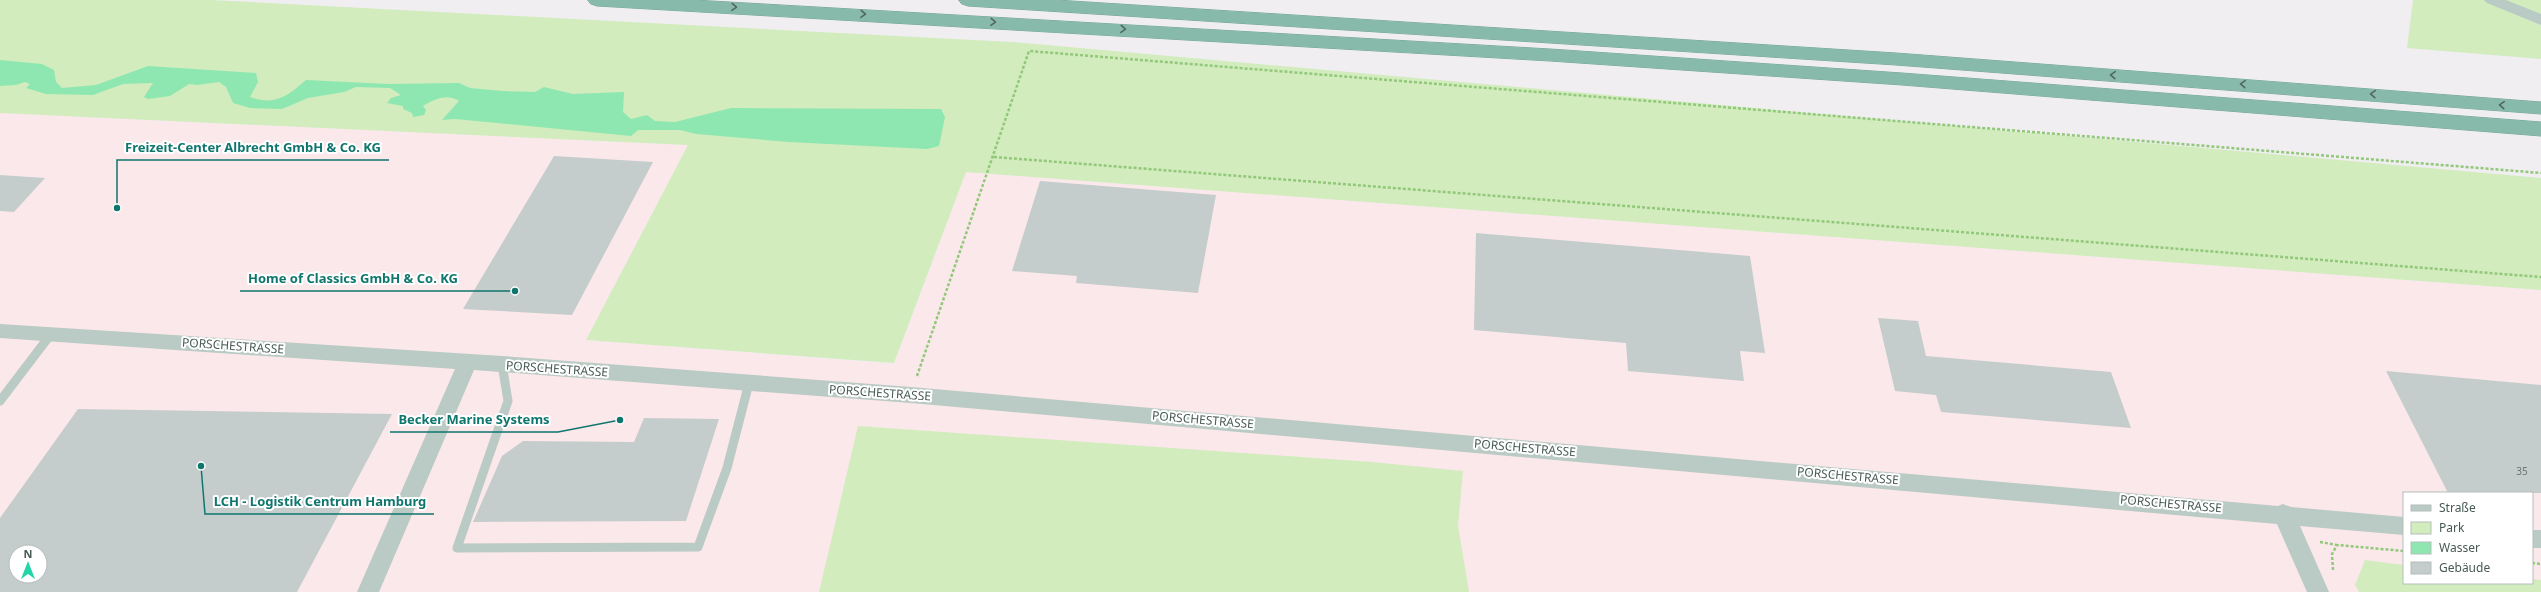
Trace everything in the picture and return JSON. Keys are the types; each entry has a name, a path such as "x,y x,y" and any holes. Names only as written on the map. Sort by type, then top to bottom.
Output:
{"highway":[{"path":"597,0 1550,55 1902,79 2541,129"},
{"path":"968,0 1880,58 2541,108"}],"street":[{"path":"2492,0 2541,20"},
{"name":"PORSCHESTRASSE","path":"0,331 502,364 911,395 2283,513 2403,526"},
{"path":"368,592 468,362"},
{"path":"2283,513 2318,592"}],"lane":[{"path":"0,401 51,334"},
{"path":"502,364 508,401 457,548 698,547 727,468 749,383"}],"path":[{"path":"911,395 994,157 1029,51 2541,173"},
{"path":"994,157 2541,277"},
{"path":"2334,573 2332,554 2337,545 2403,551"}],"shaded area":[{"path":"0,113 688,145 586,340 894,364 966,172 2541,290 2541,592 0,592"}],"green space":[{"path":"0,0 211,0 1012,42 2541,178 2541,290 966,172 894,363 586,340 688,145 0,113"},
{"path":"2413,0 2541,0 2541,59 2407,48"},
{"path":"858,426 1372,462 1463,471 1458,526 1469,592 819,592"},
{"path":"2365,560 2403,565 2403,584 2533,584 2533,579 2541,580 2541,592 2359,592 2355,585"}],"water":[{"path":"0,60 42,64 54,70 56,82 62,88 96,85 148,66 256,73 258,82 250,97 259,100 274,100 281,98 293,91 306,80 388,84 459,83 470,88 503,91 535,92 544,87 573,94 624,92 623,112 631,119 647,115 655,121 675,122 731,108 941,109 945,117 939,146 927,149 789,142 696,134 680,130 638,130 631,136 455,119 442,120 459,101 450,97 436,99 427,103 423,106 426,110 424,115 413,117 412,113 403,109 403,106 387,103 391,98 401,95 390,88 356,87 344,92 308,98 282,109 250,108 233,103 226,87 219,82 197,85 189,84 170,96 148,99 144,97 153,83 123,84 93,95 46,94 26,88 30,84 25,82 16,85 0,86"}],"building":[{"path":"554,156 653,162 572,315 463,309"},
{"path":"0,175 45,178 14,212 0,211"},
{"path":"1040,181 1216,195 1198,293 1076,283 1077,276 1012,271"},
{"path":"1476,233 1750,256 1765,353 1740,351 1744,381 1628,371 1626,343 1474,330"},
{"path":"1878,318 1918,321 1926,356 2111,372 2131,428 1941,412 1936,395 1895,391"},
{"path":"2386,371 2541,385 2541,493 2447,492"},
{"path":"78,409 392,414 297,592 0,592 0,518"},
{"path":"644,418 719,419 686,521 473,522 502,456 523,441 634,442"}],"place":[{"name":"Freizeit-Center Albrecht GmbH & Co. KG","path":"117,208"},
{"name":"Home of Classics GmbH & Co. KG","path":"515,291"},
{"name":"Becker Marine Systems","path":"620,420"},
{"name":"LCH - Logistik Centrum Hamburg","path":"201,466"}]}
